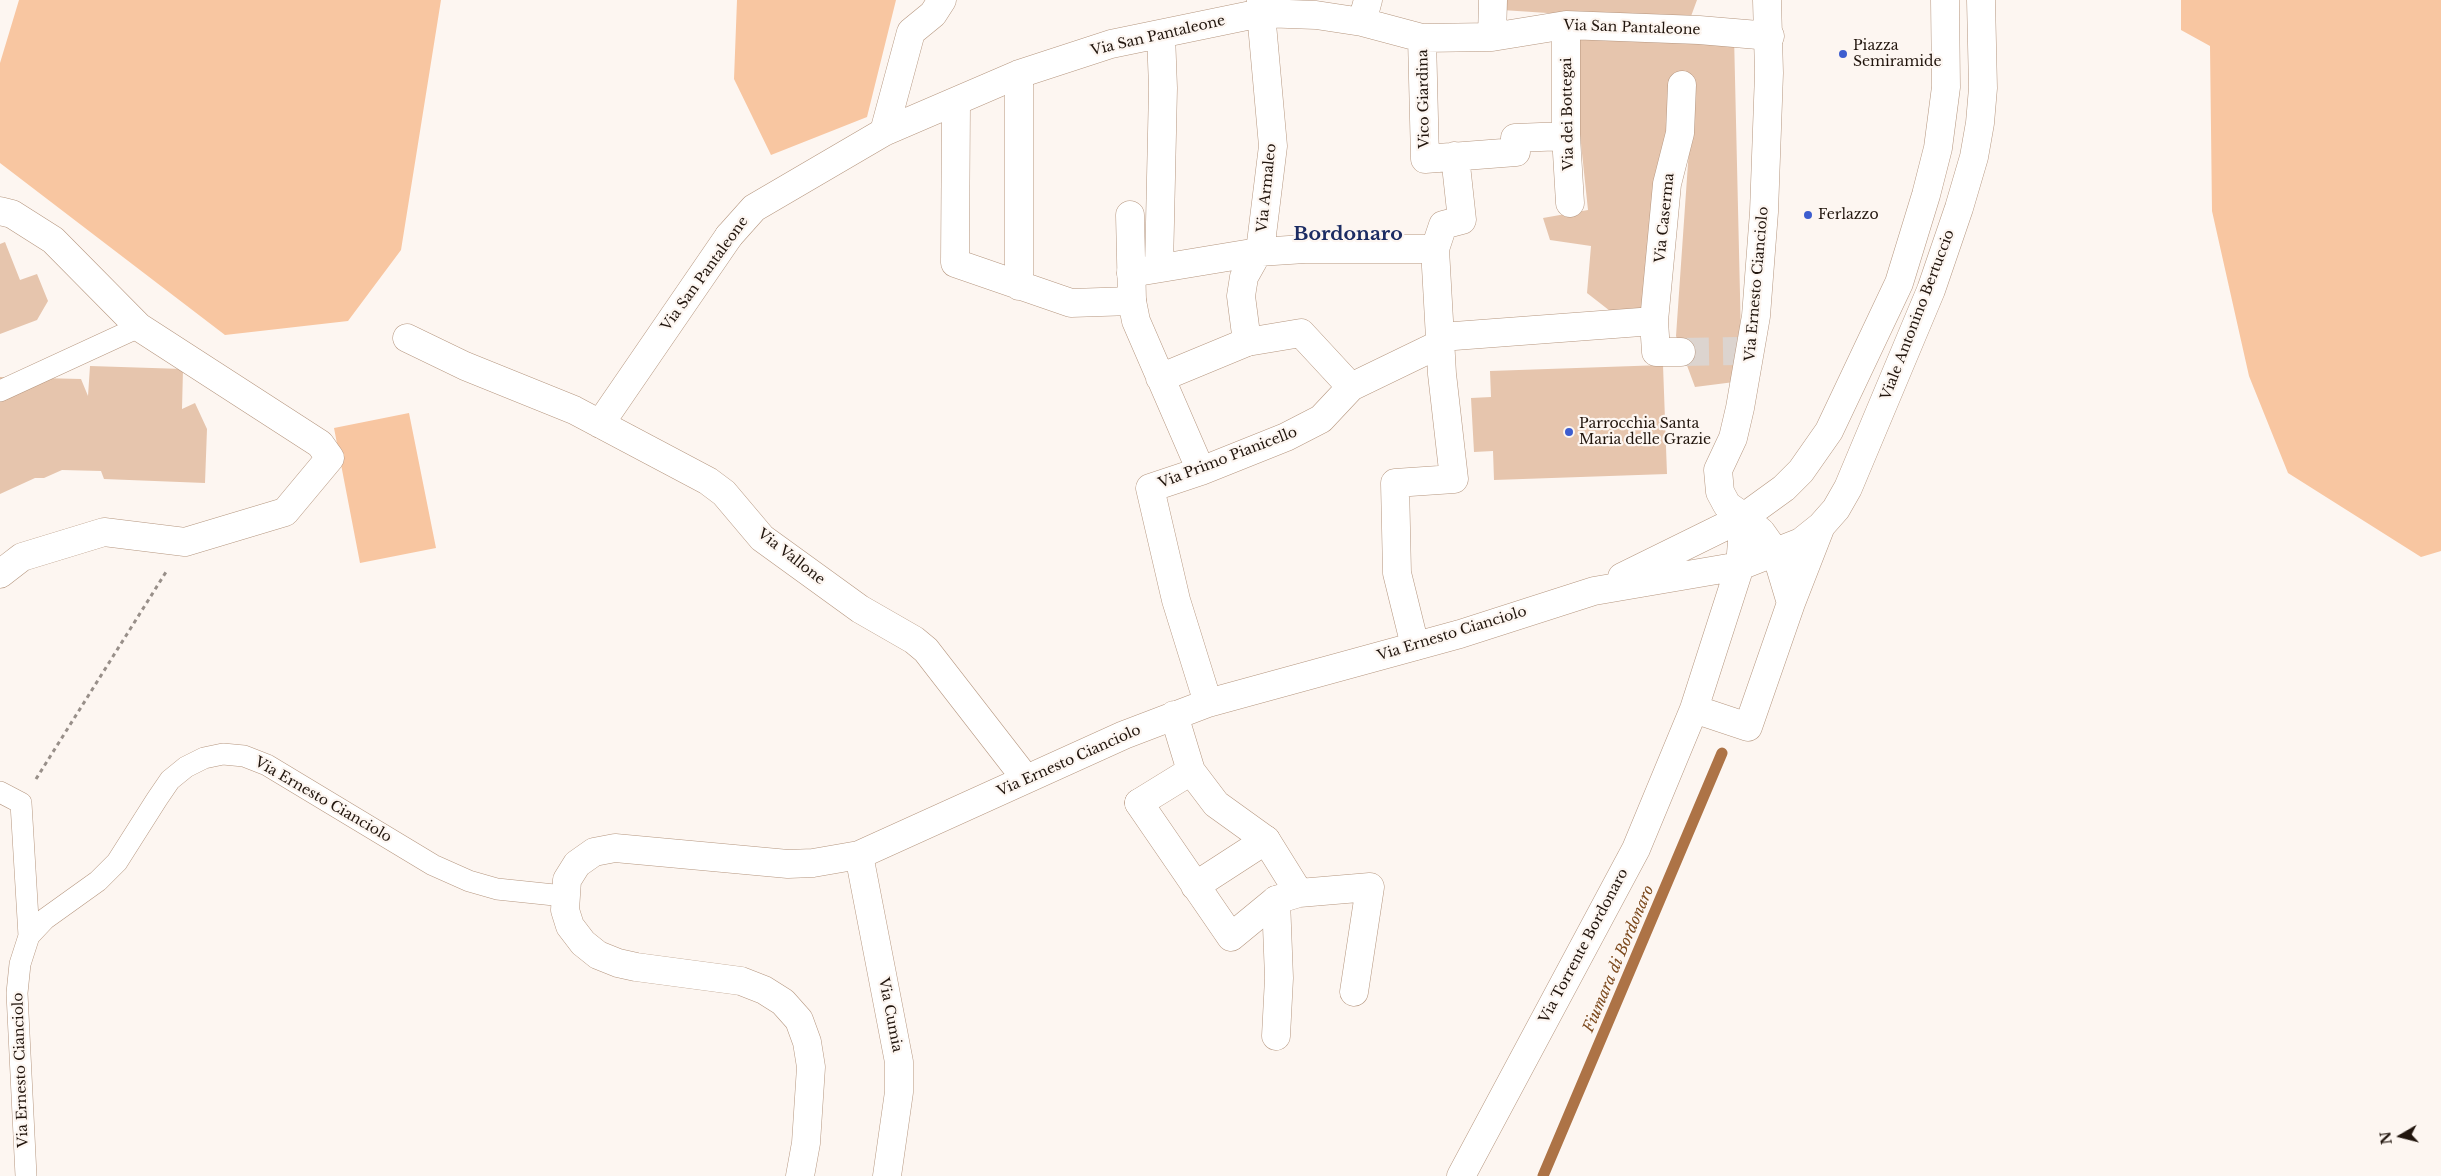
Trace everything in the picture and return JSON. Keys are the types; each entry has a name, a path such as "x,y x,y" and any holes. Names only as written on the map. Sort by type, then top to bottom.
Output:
{"street":[{"path":"884,132 911,32 933,14 942,0"},
{"path":"1492,37 1493,0"},
{"name":"Via Ernesto Cianciolo","path":"1767,0 1770,36 1764,212 1756,316 1746,351 1733,438 1718,470 1720,492 1727,505 1744,516 1761,532 1776,553 1791,603"},
{"path":"1594,591 1744,516 1784,488 1814,454 1829,431 1899,283 1938,148 1946,87 1945,0"},
{"name":"Viale Antonino Bertuccio","path":"1594,591 1740,566 1801,542 1821,526 1836,508 1848,488 1906,352 1930,290 1974,157 1984,88 1981,0"},
{"name":"Via San Pantaleone","path":"600,424 729,236 754,208 884,132 956,103 1019,74 1112,44 1161,34 1261,7 1365,11 1422,38 1492,37 1566,25 1699,30 1770,36"},
{"name":"Via Armaleo","path":"1247,342 1241,296 1244,277 1258,252 1273,146 1261,7"},
{"name":"Via dei Bottegai","path":"1566,25 1566,136 1570,203"},
{"path":"1159,267 1163,88 1161,34"},
{"name":"Vico Giardina","path":"1422,38 1425,159 1455,156"},
{"path":"1019,74 1019,286"},
{"name":"Via Caserma","path":"1654,321 1666,184 1680,133 1682,85"},
{"path":"956,103 955,263 1071,303 1132,301"},
{"path":"1415,646 1397,573 1395,483 1454,479 1442,374 1442,340 1435,249 1443,225 1462,220 1455,156 1516,152 1515,138 1566,136"},
{"path":"0,211 12,214 53,240 139,327 320,444 330,458 285,512 185,542 104,532 22,557 0,574"},
{"path":"1130,214 1132,301 1136,321 1201,471"},
{"path":"1131,273 1258,252 1305,249 1435,249"},
{"path":"1654,321 1656,352 1681,352"},
{"name":"Via Primo Pianicello","path":"1208,703 1176,600 1150,488 1201,471 1286,437 1321,419 1351,386 1442,340 1654,321"},
{"path":"1160,378 1247,342 1301,333 1351,386"},
{"name":"Via Vallone","path":"407,338 466,366 574,410 708,481 724,493 762,538 860,608 914,640 926,650 1026,779"},
{"name":"Via Torrente Bordonaro","path":"1460,1176 1636,849 1694,709 1740,566 1744,516"},
{"path":"1694,709 1748,727 1791,603 1821,526"},
{"name":"Via Ernesto Cianciolo","path":"800,1176 806,1143 810,1067 807,1042 799,1020 783,1002 764,990 741,981 636,967 618,963 598,955 583,943 570,926 565,910 564,896 567,880 577,864 594,852 614,848 788,864 813,863 859,855 1026,779 1174,715 1208,703 1415,646 1594,591"},
{"path":"1174,715 1191,771 1216,804 1266,840 1288,896 1279,978 1276,1036"},
{"path":"1191,771 1139,803 1231,937 1288,896 1370,887 1354,992"},
{"path":"1195,886 1266,840"},
{"name":"Via Cumia","path":"859,855 899,1062 899,1092 887,1176"}],"lane":[{"path":"0,391 139,327"},
{"name":"Via Ernesto Cianciolo","path":"29,936 45,919 98,881 117,862 170,780 186,767 204,758 222,754 244,756 267,765 433,865 469,881 497,889 564,896"},
{"path":"0,792 21,803"},
{"name":"Via Ernesto Cianciolo","path":"21,803 29,936 20,964 17,993 26,1176"}],"path":[{"path":"21,803 185,542"}],"shaded area":[{"path":"19,0 441,0 401,250 348,321 225,335 0,163 0,63"},
{"path":"737,0 896,0 867,117 771,155 734,79"},
{"path":"2181,0 2441,0 2441,551 2421,557 2288,473 2249,376 2212,211 2210,46 2181,30"},
{"path":"409,413 436,548 360,563 334,428"}],"building":[{"path":"1504,0 1697,0 1690,19 1639,19 1502,10"},
{"path":"1569,30 1734,35 1742,381 1695,387 1676,336 1692,106 1652,317 1619,318 1587,293 1591,246 1550,240 1543,218 1588,210"},
{"path":"5,242 20,280 37,274 48,301 37,320 0,334 0,244"},
{"name":"Parrocchia Santa Maria delle Grazie","path":"1663,365 1667,474 1494,480 1493,451 1474,452 1471,398 1491,397 1490,371"},
{"path":"90,366 183,369 182,409 195,403 207,429 205,483 104,479 101,471 62,470 44,478 35,478 0,494 0,377 81,379 88,396"}],"waterway":[{"name":"Fiumara di Bordonaro","path":"1543,1176 1722,753"}],"tunnel":[{"path":"1681,352 1741,351"}],"place":[{"name":"Piazza Semiramide","path":"1843,54"},
{"name":"Ferlazzo","path":"1808,215"},
{"name":"Parrocchia Santa Maria delle Grazie","path":"1569,432"}],"district":[{"name":"Bordonaro","path":"1348,235"}]}
